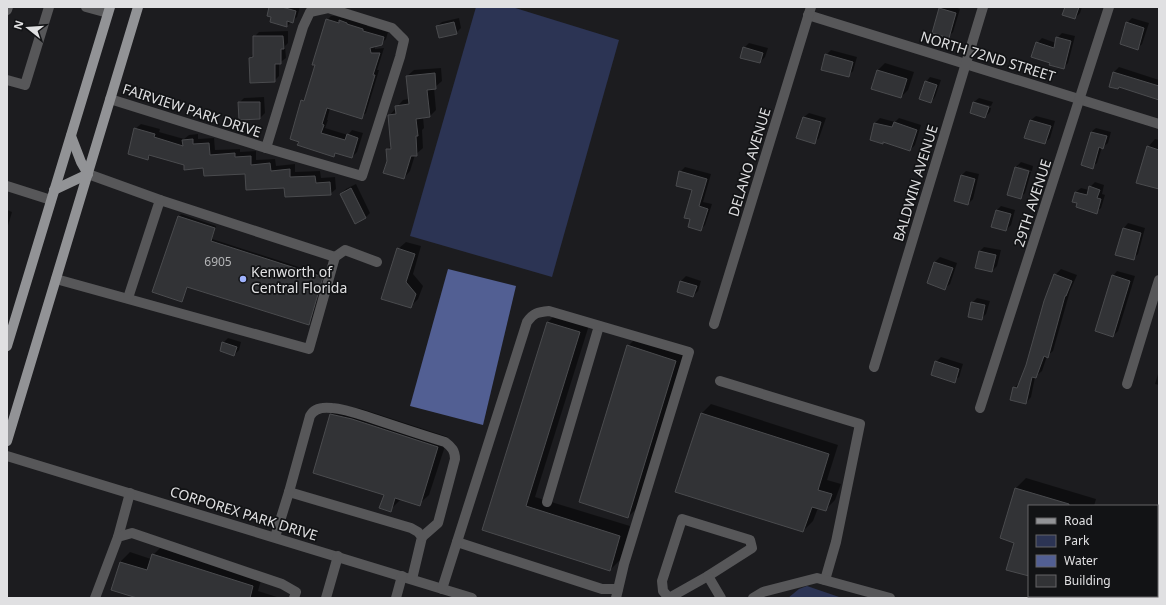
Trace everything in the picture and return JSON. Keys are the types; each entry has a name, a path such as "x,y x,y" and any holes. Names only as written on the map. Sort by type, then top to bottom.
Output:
{"main road":[{"path":"7,442 138,7"},
{"path":"7,346 109,10"},
{"path":"71,136 81,162 88,174"},
{"path":"53,195 88,174"}],"street":[{"path":"7,80 25,86 49,7"},
{"path":"86,7 109,10"},
{"name":"BALDWIN AVENUE","path":"874,367 983,7"},
{"name":"29TH AVENUE","path":"980,408 1109,7"},
{"name":"FAIRVIEW PARK DRIVE","path":"110,99 266,148 362,176 404,40 392,28 328,8 310,12 303,27 266,148"},
{"name":"NORTH 72ND STREET","path":"809,11 966,64 1159,124"},
{"name":"DELANO AVENUE","path":"714,324 809,11"},
{"path":"88,174 160,200 335,257"},
{"path":"7,186 53,195"},
{"path":"128,298 160,200"},
{"path":"56,279 309,349 335,257 345,250 377,262"},
{"path":"1127,384 1159,280"},
{"path":"442,589 527,322 531,316 539,312 549,311 689,352 617,593 457,542"},
{"path":"547,502 600,326"},
{"path":"720,381 860,424 836,542 824,580"},
{"path":"275,537 312,412 320,408 332,408 353,412 446,442 455,453 451,476 438,523 422,537 407,578 396,598"},
{"name":"CORPOREX PARK DRIVE","path":"7,456 472,598"},
{"path":"289,492 411,528 418,532 422,537"},
{"path":"95,598 118,537 130,493"},
{"path":"682,519 750,540 752,548 708,576 670,598 662,591 662,581 682,519"},
{"path":"118,537 132,533 282,584 296,592 294,598"},
{"path":"326,598 338,556"},
{"path":"708,576 721,598"},
{"path":"753,598 763,592 817,578 890,598"}],"green space":[{"path":"476,7 512,7 619,40 552,277 410,236"},
{"path":"807,586 842,598 788,598 799,589"}],"water":[{"path":"448,269 516,286 483,425 410,406"},
{"path":"1158,532 1159,598 1104,598 1158,597"}],"building":[{"path":"269,7 282,7 296,11 293,23 287,21 287,27 270,22 271,17 267,16"},
{"path":"1065,7 1079,7 1075,19 1062,15"},
{"path":"939,8 956,13 949,38 932,33"},
{"path":"326,19 339,23 339,20 363,29 363,31 384,37 382,45 370,48 371,53 380,53 362,119 327,108 322,124 324,125 321,133 345,140 347,134 358,138 352,158 335,153 334,157 297,145 299,142 290,139 301,100 304,101 315,65 312,65"},
{"path":"454,22 457,34 439,38 436,26"},
{"path":"1126,22 1144,28 1138,50 1120,44"},
{"path":"253,36 283,36 284,49 281,49 281,64 275,64 275,82 250,83 249,58 253,57"},
{"path":"1056,37 1071,41 1064,69 1049,65 1050,63 1031,57 1036,42 1054,48"},
{"path":"743,47 763,53 760,63 740,58"},
{"path":"825,54 853,62 849,77 821,70"},
{"path":"877,70 907,79 901,98 871,89"},
{"path":"1113,72 1159,86 1159,100 1119,87 1118,89 1109,87"},
{"path":"435,73 436,89 427,90 430,117 416,119 418,136 416,136 417,156 411,156 404,179 383,173 387,161 386,149 391,149 388,115 396,114 395,106 409,104 406,76"},
{"path":"925,81 937,85 931,103 919,99"},
{"path":"238,102 260,102 260,119 239,120"},
{"path":"973,102 989,107 985,118 970,113"},
{"path":"803,117 821,122 815,144 796,138"},
{"path":"1030,120 1051,126 1045,144 1024,138"},
{"path":"894,122 917,130 910,151 883,142 883,144 870,140 874,123 892,127"},
{"path":"134,128 155,134 154,137 183,146 182,140 193,139 193,144 209,143 210,155 235,153 235,157 251,156 251,165 270,163 271,171 290,169 290,177 315,176 316,183 330,182 331,195 285,197 284,188 246,190 245,174 204,176 203,168 184,170 184,165 149,155 148,160 128,154"},
{"path":"1091,132 1107,136 1103,149 1099,147 1093,169 1081,165"},
{"path":"1147,146 1159,150 1159,189 1136,183"},
{"path":"1015,167 1029,171 1021,199 1007,195"},
{"path":"679,171 707,179 699,206 708,209 701,231 688,227 690,219 684,218 692,190 676,186"},
{"path":"961,175 975,179 968,205 954,201"},
{"path":"1089,186 1100,190 1097,198 1101,199 1097,214 1076,207 1077,203 1072,202 1075,192 1087,195"},
{"path":"351,188 366,218 355,224 340,194"},
{"path":"996,210 1011,214 1006,231 991,227"},
{"path":"178,216 215,228 211,241 323,277 309,325 187,287 182,302 152,292"},
{"path":"1123,228 1141,233 1134,260 1115,255"},
{"path":"397,248 415,254 406,282 416,294 411,308 381,299"},
{"path":"979,251 996,255 992,272 975,268"},
{"path":"934,262 953,268 945,290 927,283"},
{"path":"1054,274 1072,281 1065,296 1048,358 1044,356 1036,378 1032,377 1026,404 1010,400 1013,387 1017,388 1026,365 1044,301"},
{"path":"1112,275 1130,281 1113,337 1095,331"},
{"path":"680,281 697,286 693,297 677,292"},
{"path":"971,302 985,305 982,320 968,317"},
{"path":"547,322 580,332 526,506 620,536 610,571 482,530"},
{"path":"222,342 237,347 234,356 220,351"},
{"path":"627,345 676,361 628,518 579,502"},
{"path":"935,361 959,369 955,383 931,375"},
{"path":"701,413 829,454 818,490 832,494 826,511 812,507 803,532 675,492"},
{"path":"330,414 352,419 438,447 420,506 395,498 391,512 379,508 384,495 313,473"},
{"path":"1015,488 1069,504 1028,505 1028,576 1006,570 1014,543 1000,538"},
{"path":"152,554 253,586 250,598 137,598 111,590 120,562 147,570"}],"place":[{"name":"Kenworth of Central Florida","path":"243,279"}]}
